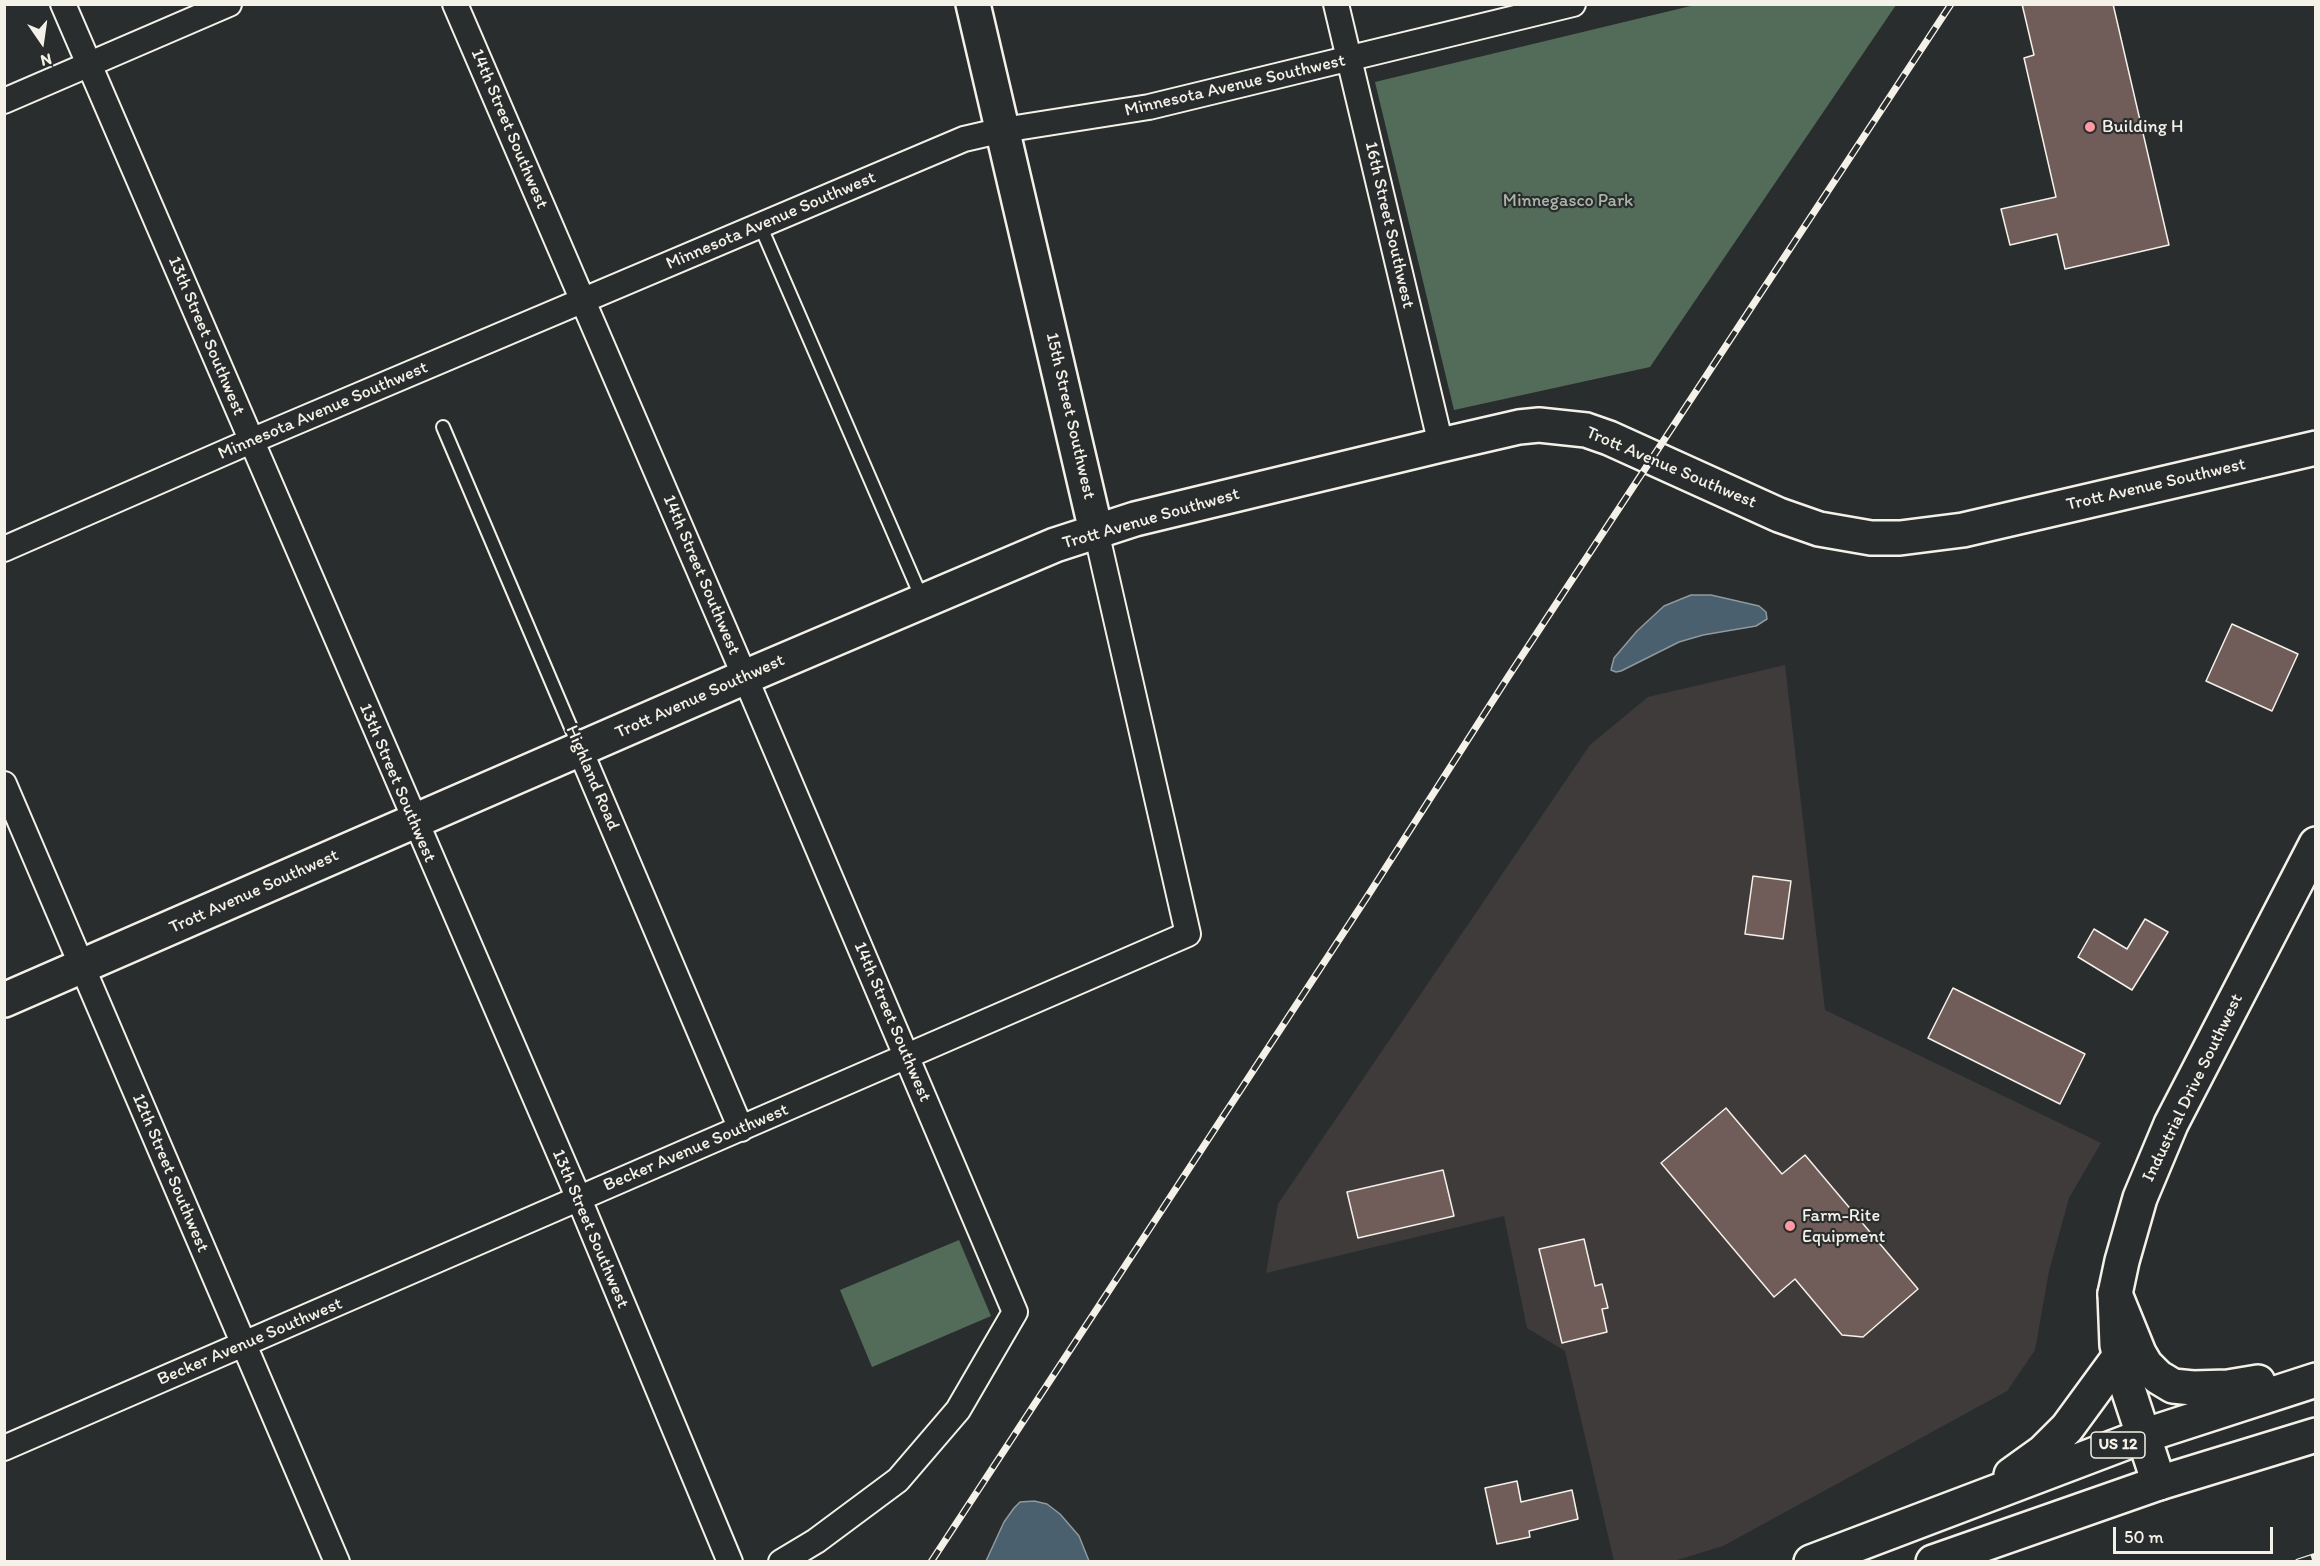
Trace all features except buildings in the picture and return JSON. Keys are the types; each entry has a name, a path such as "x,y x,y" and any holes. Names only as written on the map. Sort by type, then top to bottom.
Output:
{"main road":[{"name":"15th Street Southwest","path":"973,4 1096,531"},
{"name":"Trott Avenue Southwest","path":"4,1000 1055,545 1135,519 1442,445 1539,425 1586,430 1641,452 1779,515 1819,529 1871,538 1900,538 1973,528 2316,448"},
{"name":"Industrial Drive Southwest","path":"2159,1483 2119,1357 2115,1322 2115,1294 2132,1221 2154,1161 2171,1124 2316,844"},
{"path":"2115,1294 2130,1333 2146,1365 2158,1377 2173,1386 2228,1387 2316,1372"},
{"path":"1924,1520 1989,1488 2015,1473 2043,1452 2067,1428 2119,1357"},
{"name":"US 12","path":"1811,1562 2143,1436 2316,1380"},
{"path":"1933,1562 2159,1483 2316,1435"}],"street":[{"name":"13th Street Southwest","path":"63,4 414,822 579,1199 730,1562"},
{"path":"4,101 229,4"},
{"name":"14th Street Southwest","path":"455,4 746,677 1016,1312 957,1410 898,1480 816,1541 780,1562"},
{"name":"16th Street Southwest","path":"1336,4 1442,445"},
{"name":"Minnesota Avenue Southwest","path":"4,549 251,441 964,139 1003,130 1149,107 1573,4"},
{"name":"15th Street Southwest","path":"1096,531 1188,934"},
{"name":"Highland Road","path":"580,750 741,1129"},
{"name":"12th Street Southwest","path":"4,784 337,1562"},
{"name":"Becker Avenue Southwest","path":"4,1448 1188,934"}],"lane":[{"path":"760,225 923,601"},
{"name":"Highland Road","path":"443,428 580,750"}],"shaded area":[{"path":"1785,665 1825,1010 2101,1143 2069,1198 2049,1271 2035,1350 2007,1391 1723,1546 1674,1561 1614,1561 1565,1351 1527,1328 1504,1216 1266,1273 1278,1204 1590,745 1648,697"}],"green space":[{"name":"Minnegasco Park","path":"1699,4 1896,5 1650,367 1454,410 1375,82"},
{"path":"959,1240 991,1316 872,1367 840,1290"}],"water":[{"path":"1691,595 1711,595 1759,606 1766,612 1767,619 1756,626 1703,635 1679,642 1621,671 1611,670 1614,658 1637,631 1664,606"},
{"path":"1034,1501 1047,1504 1060,1514 1079,1536 1089,1561 986,1561 1004,1522 1014,1508 1020,1502"}],"railway":[{"path":"931,1562 1367,897 1508,677 1951,4"},
{"path":"2298,1562 2316,1556"}],"place":[{"name":"Building H","path":"2090,127"},
{"name":"Farm-Rite Equipment","path":"1790,1226"}]}
